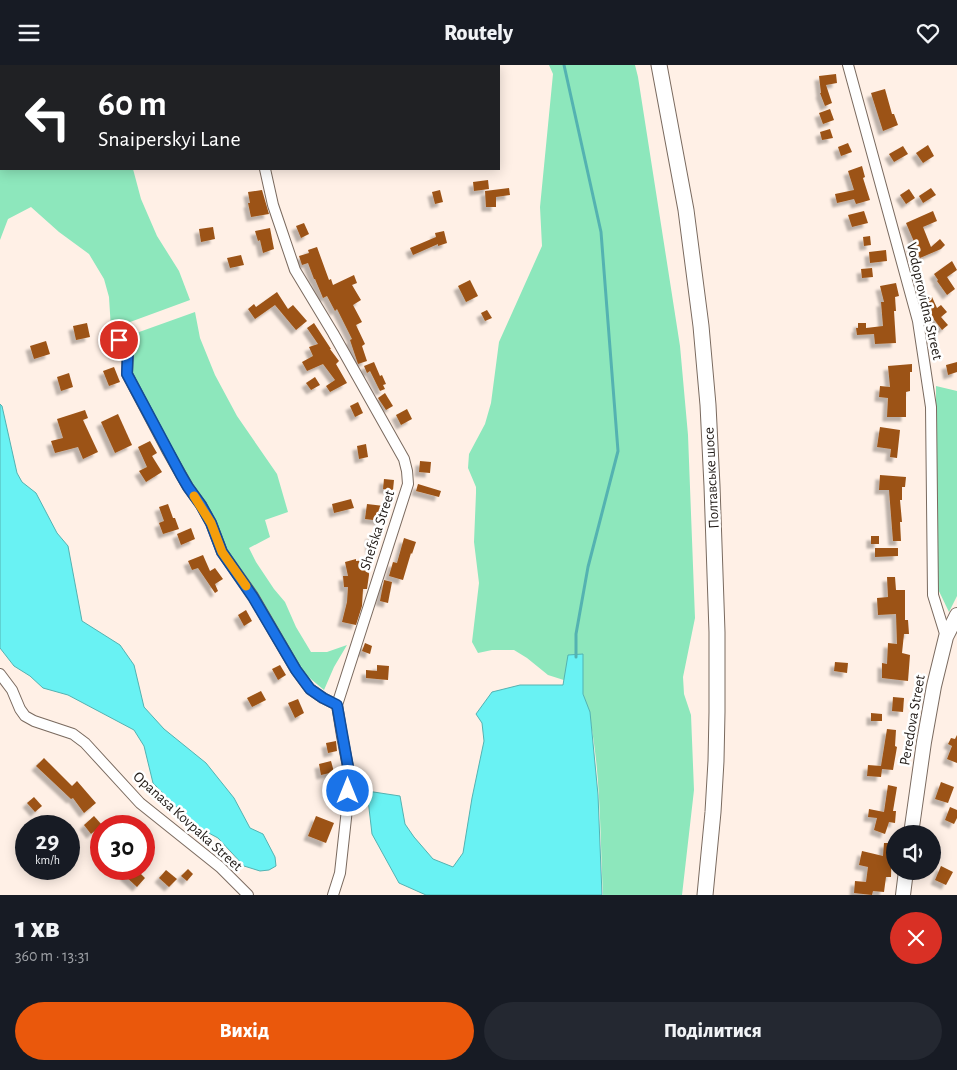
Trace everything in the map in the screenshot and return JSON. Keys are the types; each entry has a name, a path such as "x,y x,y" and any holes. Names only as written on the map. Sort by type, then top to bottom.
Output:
{"main road":[{"name":"Полтавське шосе","path":"659,65 686,210 701,326 708,405 717,632 717,712 714,795 705,895"}],"street":[{"name":"Vodoprovidna Street","path":"848,65 918,321 931,407 933,595 946,637"},
{"name":"Shefska Street","path":"265,170 273,205 295,270 404,459 407,471 408,484 337,705 349,772 340,873 333,895"},
{"path":"119,340 128,349 127,374 175,465 211,523 222,552 253,597 296,670 310,689 337,705"},
{"name":"Peredova Street","path":"912,825 928,714 946,637 957,615"},
{"name":"Opanasa Kovpaka Street","path":"0,674 12,690 20,709 26,716 34,721 73,734 85,743 140,803 220,867 248,895"},
{"path":"903,895 905,880"}],"green space":[{"path":"549,65 635,65 638,77 680,346 688,435 695,618 683,677 684,694 691,715 694,790 682,895 603,895 597,766 590,720 582,690 570,682 548,675 514,650 492,650 478,653 472,642 479,583 474,542 476,487 468,468 469,454 485,424 491,403 499,342 542,246 540,207 553,74"},
{"path":"0,170 133,170 141,199 157,236 179,271 190,300 111,329 109,297 104,279 89,254 59,232 31,207 8,219 0,240"},
{"path":"195,312 200,338 215,375 237,416 277,474 288,512 265,520 270,537 249,548 274,589 285,602 296,627 311,652 327,652 347,645 334,667 324,690 305,674 233,560 169,449 128,371 128,336"},
{"path":"936,386 957,391 957,596 949,612 936,585"}],"water":[{"path":"0,404 17,473 22,482 36,493 57,533 68,546 82,621 120,645 134,665 144,707 164,729 206,763 234,798 250,828 263,834 275,857 276,866 269,870 260,871 244,866 218,838 194,825 153,783 144,746 134,730 68,695 43,688 30,676 14,666 0,648"},
{"path":"583,654 583,694 590,712 598,795 602,895 426,895 399,883 372,834 367,791 400,796 405,824 414,837 433,859 453,867 463,853 484,741 482,723 476,714 492,692 520,685 563,685 568,655"}],"building":[{"path":"836,74 837,83 826,85 832,103 825,106 820,93 819,76"},
{"path":"885,89 892,114 894,114 898,125 883,131 871,93"},
{"path":"830,109 834,120 823,124 819,113"},
{"path":"830,129 833,138 822,140 820,132"},
{"path":"848,143 852,152 841,156 838,147"},
{"path":"928,145 934,156 923,163 916,153"},
{"path":"903,146 908,154 894,162 889,154"},
{"path":"862,166 865,177 863,178 870,200 856,204 854,199 837,203 835,194 854,190 848,171"},
{"path":"488,180 489,189 474,191 473,182"},
{"path":"509,188 510,195 496,197 496,207 486,207 485,191"},
{"path":"931,188 936,195 923,203 919,196"},
{"path":"909,189 915,198 906,204 900,195"},
{"path":"262,190 269,214 251,217 248,192"},
{"path":"440,190 443,202 435,204 432,192"},
{"path":"864,211 868,223 852,227 848,215"},
{"path":"933,211 937,221 923,227 931,247 940,239 945,245 941,249 920,258 917,252 914,254 911,246 915,244 906,223"},
{"path":"304,223 309,234 301,238 296,226"},
{"path":"213,227 215,239 201,242 199,229"},
{"path":"270,228 274,249 263,253 260,240 258,241 255,231"},
{"path":"444,231 447,243 438,246 438,244 413,255 410,248 436,237 435,233"},
{"path":"870,236 871,245 864,246 863,237"},
{"path":"317,247 329,280 331,279 333,285 354,275 357,283 352,285 361,300 353,305 362,322 356,325 365,344 362,346 367,361 358,364 350,340 352,339 337,309 335,311 327,296 323,298 308,263 302,265 299,256 309,253 308,250"},
{"path":"886,250 887,261 870,263 869,252"},
{"path":"241,255 244,265 230,268 227,258"},
{"path":"952,261 957,270 947,277 955,289 947,295 934,274"},
{"path":"872,268 873,277 862,278 861,269"},
{"path":"470,280 478,296 466,302 458,286"},
{"path":"896,283 899,296 895,297 896,311 894,311 896,343 875,344 874,334 857,335 856,328 858,328 858,323 866,323 866,328 883,326 881,302 884,302 880,286"},
{"path":"277,292 288,309 293,305 307,321 296,330 275,305 255,319 248,309 254,304 256,307"},
{"path":"932,297 937,308 941,305 947,312 941,317 948,325 942,330 924,303"},
{"path":"487,310 492,318 485,321 481,313"},
{"path":"87,323 90,337 76,340 73,326"},
{"path":"314,323 339,361 336,364 347,383 330,392 326,386 335,380 323,364 307,371 302,362 313,356 309,347 318,344 307,328"},
{"path":"46,341 50,354 34,359 30,346"},
{"path":"374,362 386,384 383,385 385,389 380,391 370,371 367,373 364,366"},
{"path":"957,362 957,372 948,375 946,365"},
{"path":"912,364 910,391 906,392 906,417 887,417 888,398 879,397 880,386 890,387 888,366"},
{"path":"114,367 120,382 109,386 103,371"},
{"path":"69,373 73,387 61,391 57,377"},
{"path":"315,377 320,385 311,390 306,383"},
{"path":"385,393 393,406 386,410 378,398"},
{"path":"358,402 363,413 355,417 350,406"},
{"path":"407,409 412,419 401,425 396,415"},
{"path":"85,410 88,418 83,420 98,452 83,459 78,447 55,453 51,441 63,438 57,419"},
{"path":"118,414 132,445 115,453 101,422"},
{"path":"880,427 900,430 897,458 890,457 891,449 877,447"},
{"path":"150,441 157,453 152,456 162,472 146,482 139,471 147,467 138,447"},
{"path":"366,444 368,457 359,459 357,446"},
{"path":"420,461 431,462 430,473 419,472"},
{"path":"880,475 906,477 905,487 902,487 902,500 900,500 901,541 893,541 889,490 879,490"},
{"path":"384,479 394,480 393,490 383,489"},
{"path":"418,484 441,491 439,497 416,491"},
{"path":"351,499 354,508 334,513 332,504"},
{"path":"168,504 179,529 163,534 159,523 164,521 159,507"},
{"path":"367,504 384,506 382,521 365,519"},
{"path":"191,528 195,539 181,545 177,534"},
{"path":"370,535 378,535 378,549 370,549"},
{"path":"871,536 879,536 879,544 871,544"},
{"path":"404,538 416,542 403,580 389,576 393,562 397,563"},
{"path":"875,548 898,548 898,556 875,557"},
{"path":"203,555 210,571 215,568 223,579 215,584 218,591 215,593 198,568 192,570 188,561"},
{"path":"356,559 356,561 368,560 369,575 367,589 363,589 362,606 356,625 342,622 347,602 348,587 344,587 343,576 348,576 345,562"},
{"path":"887,577 895,577 896,590 905,590 905,620 908,620 909,634 904,634 902,653 910,655 908,681 882,678 882,663 887,664 888,643 897,644 896,614 878,615 877,598 888,597"},
{"path":"384,580 392,582 388,603 380,601"},
{"path":"246,610 252,621 244,626 238,615"},
{"path":"365,643 372,646 370,654 362,651"},
{"path":"835,662 848,663 847,673 834,671"},
{"path":"280,665 286,675 278,680 272,669"},
{"path":"377,665 389,666 388,680 366,678 366,670 377,671"},
{"path":"261,691 266,700 252,707 247,698"},
{"path":"893,697 904,698 903,712 892,711"},
{"path":"298,699 304,713 295,718 288,703"},
{"path":"871,713 882,714 882,721 871,721"},
{"path":"887,729 896,730 895,746 897,747 893,770 882,769 881,777 867,776 868,765 881,766"},
{"path":"957,735 957,763 947,759 952,746 948,744 951,738 955,739"},
{"path":"336,741 337,751 328,753 326,743"},
{"path":"44,758 72,786 77,781 96,803 84,813 73,798 71,799 36,766"},
{"path":"331,761 334,772 321,775 319,764"},
{"path":"941,782 954,787 948,803 935,799"},
{"path":"888,785 897,787 893,811 896,811 895,823 889,822 886,825 885,834 874,830 877,818 868,817 869,809 884,812"},
{"path":"34,797 42,806 35,812 27,803"},
{"path":"950,807 957,810 957,818 954,824 945,820"},
{"path":"316,816 334,823 326,843 308,836"},
{"path":"90,820 90,833 84,825"},
{"path":"884,843 886,843 884,892 873,891 872,895 854,893 855,881 866,882 868,867 859,865 862,851 883,856"},
{"path":"941,866 953,872 946,885 935,880 941,880"},
{"path":"188,869 193,874 187,881 181,876"},
{"path":"166,870 177,879 169,887 159,878"},
{"path":"129,880 143,880 137,887"}],"waterway":[{"path":"564,65 601,232 618,451 588,567 576,634 576,657"}],"slow traffic":[{"path":"194,496 211,523 222,552 246,586"}],"route":[{"path":"119,340 128,349 127,374 181,475 211,523 222,552 253,597 296,670 310,689 337,705 349,772 348,791"}]}
